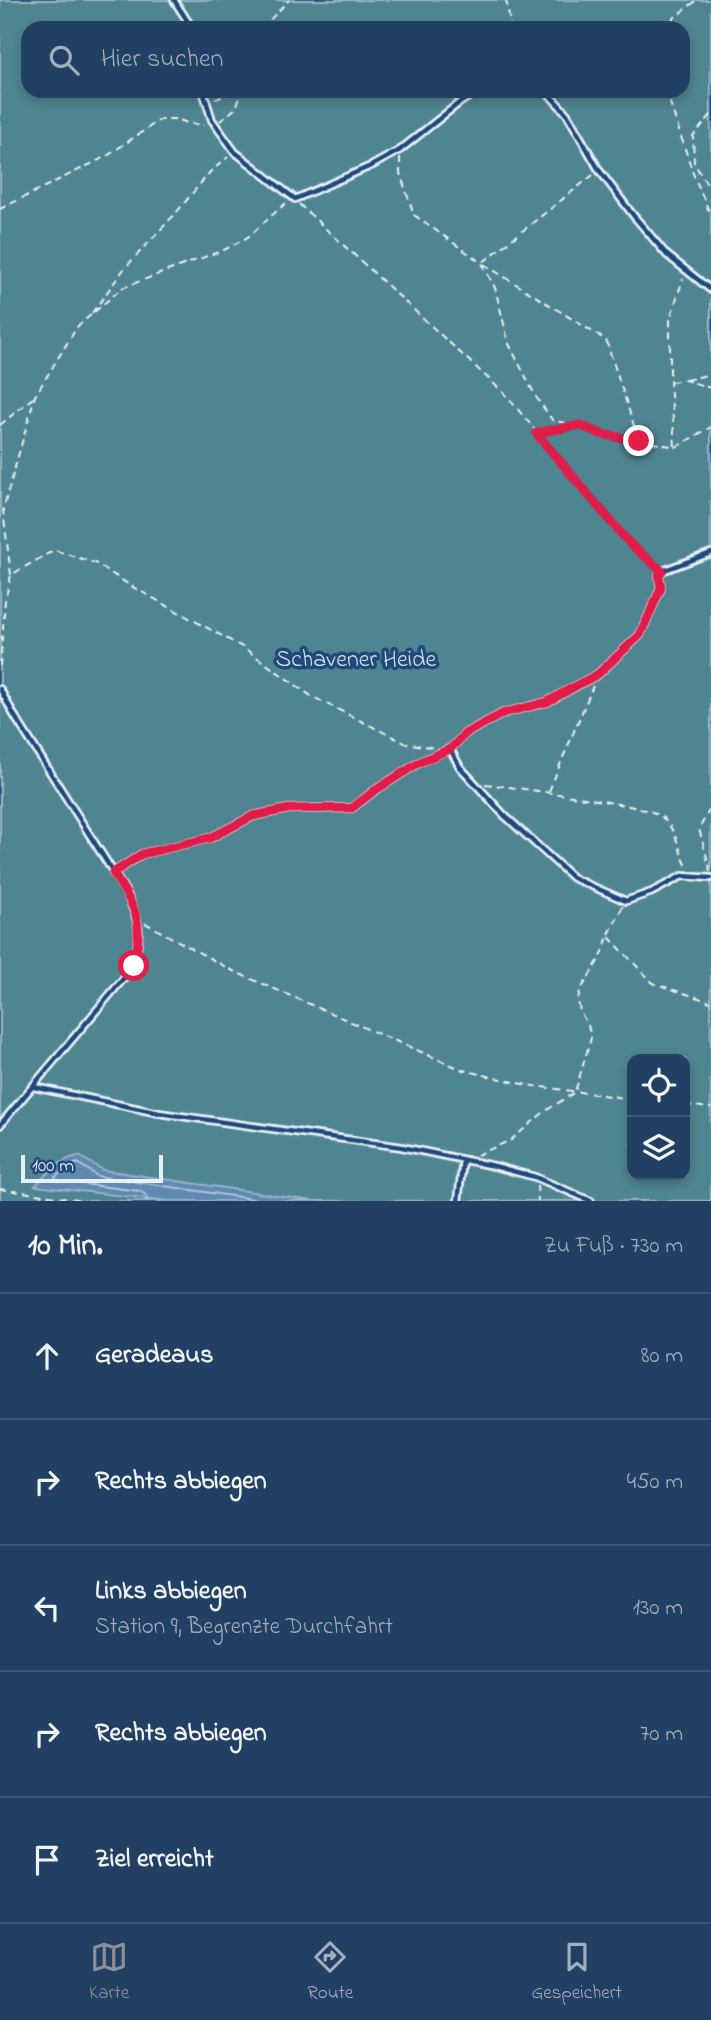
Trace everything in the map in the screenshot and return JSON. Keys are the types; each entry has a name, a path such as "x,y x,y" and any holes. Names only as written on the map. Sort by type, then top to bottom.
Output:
{"lane":[{"path":"174,0 188,21"},
{"path":"205,98 216,124 235,152 293,198 300,198 400,150 467,98"},
{"path":"552,98 567,114 599,170 633,215 667,255 711,290"},
{"path":"113,873 142,854 210,838 253,816 289,809 352,808 420,762 450,749 466,733 504,713 547,702 598,674 640,635 661,588 659,575 662,571 711,553"},
{"path":"0,689 113,873 138,919 140,936 134,966 0,1125"},
{"path":"450,749 460,767 505,816 573,878 626,901 652,892 682,876 711,878"},
{"path":"34,1087 159,1114 389,1145 463,1160 535,1177 591,1201"},
{"path":"458,1201 463,1160"}],"path":[{"path":"269,21 289,0"},
{"path":"506,0 510,21"},
{"path":"669,21 697,0"},
{"path":"206,101 216,98"},
{"path":"0,209 107,156 161,120 177,119 199,125 216,124 236,108 239,98"},
{"path":"668,98 694,176 711,216"},
{"path":"711,115 693,136 694,163 711,191"},
{"path":"400,150 400,173 414,215 482,263 606,340 639,441"},
{"path":"90,316 124,269 176,214 210,172 235,152"},
{"path":"482,263 599,170"},
{"path":"0,666 5,601 11,575 3,510 35,396 77,327 122,288 205,258 248,237 293,198 505,394 631,545 662,571"},
{"path":"482,263 495,288 509,344 536,397 553,421 580,425 601,434 676,447 711,427"},
{"path":"676,447 670,382 670,319 686,272"},
{"path":"670,382 711,374"},
{"path":"685,380 711,388"},
{"path":"0,425 35,396"},
{"path":"536,433 580,425"},
{"path":"11,575 54,550 94,563 244,648 311,696 405,743 450,749"},
{"path":"548,792 598,674"},
{"path":"474,782 548,792 658,813 674,830 686,867 695,876"},
{"path":"704,876 710,869 699,829 711,807"},
{"path":"463,1160 511,1140 544,1112 575,1092 591,1038 578,1000 580,991 602,955 608,936 626,901"},
{"path":"138,919 235,972 463,1070 527,1085 627,1098"},
{"path":"608,936 653,983 711,1002"},
{"path":"690,1106 711,1108"},
{"path":"535,1177 538,1201"},
{"path":"0,1189 85,1201"}],"green space":[{"name":"Schavener Heide","path":"0,0 711,0 711,1201 0,1201"}],"water":[{"path":"79,1156 103,1170 313,1201 169,1201 35,1186 60,1163"}],"route":[{"path":"134,966 140,936 138,919 127,894 113,873 125,863 142,854 210,838 253,816 289,809 352,808 420,762 450,749 466,733 504,713 547,702 598,674 640,635 661,588 659,575 662,571 631,545 536,433 580,425 601,434 639,441"}]}
